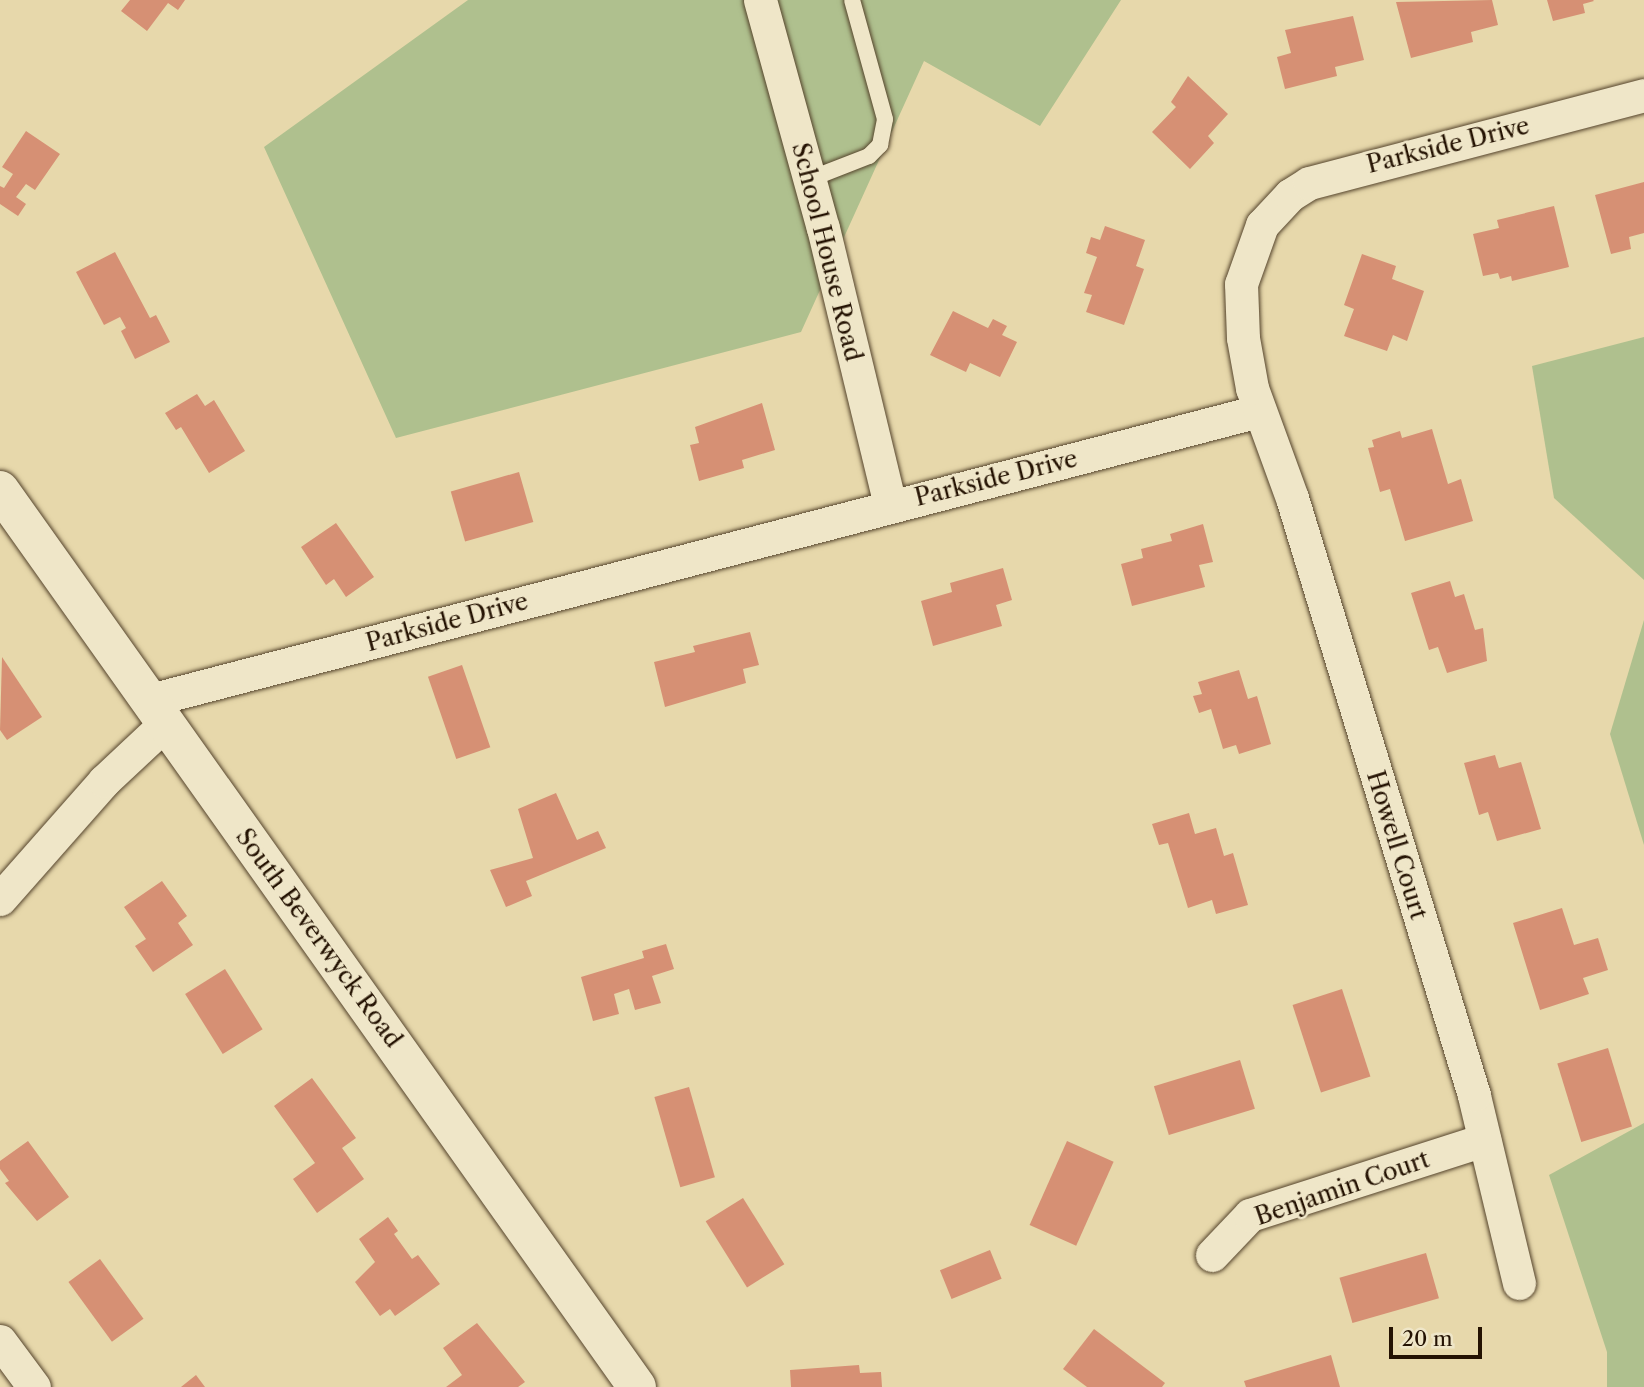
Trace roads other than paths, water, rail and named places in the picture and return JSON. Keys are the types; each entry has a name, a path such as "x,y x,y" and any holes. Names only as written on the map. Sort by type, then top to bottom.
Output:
{"main road":[{"name":"South Beverwyck Road","path":"0,490 637,1387"}],"street":[{"name":"School House Road","path":"760,0 810,179 890,505"},
{"name":"Parkside Drive","path":"158,711 890,505 1259,411 1243,338 1241,284 1262,225 1290,195 1328,176 1644,95"},
{"name":"Howell Court","path":"1259,411 1292,498 1484,1140 1519,1283"},
{"path":"0,898 104,780 158,711"},
{"name":"Benjamin Court","path":"1212,1255 1250,1215 1484,1140"},
{"path":"0,1341 34,1387"}],"lane":[{"path":"810,179 869,156 880,145 885,119 852,0"}]}
